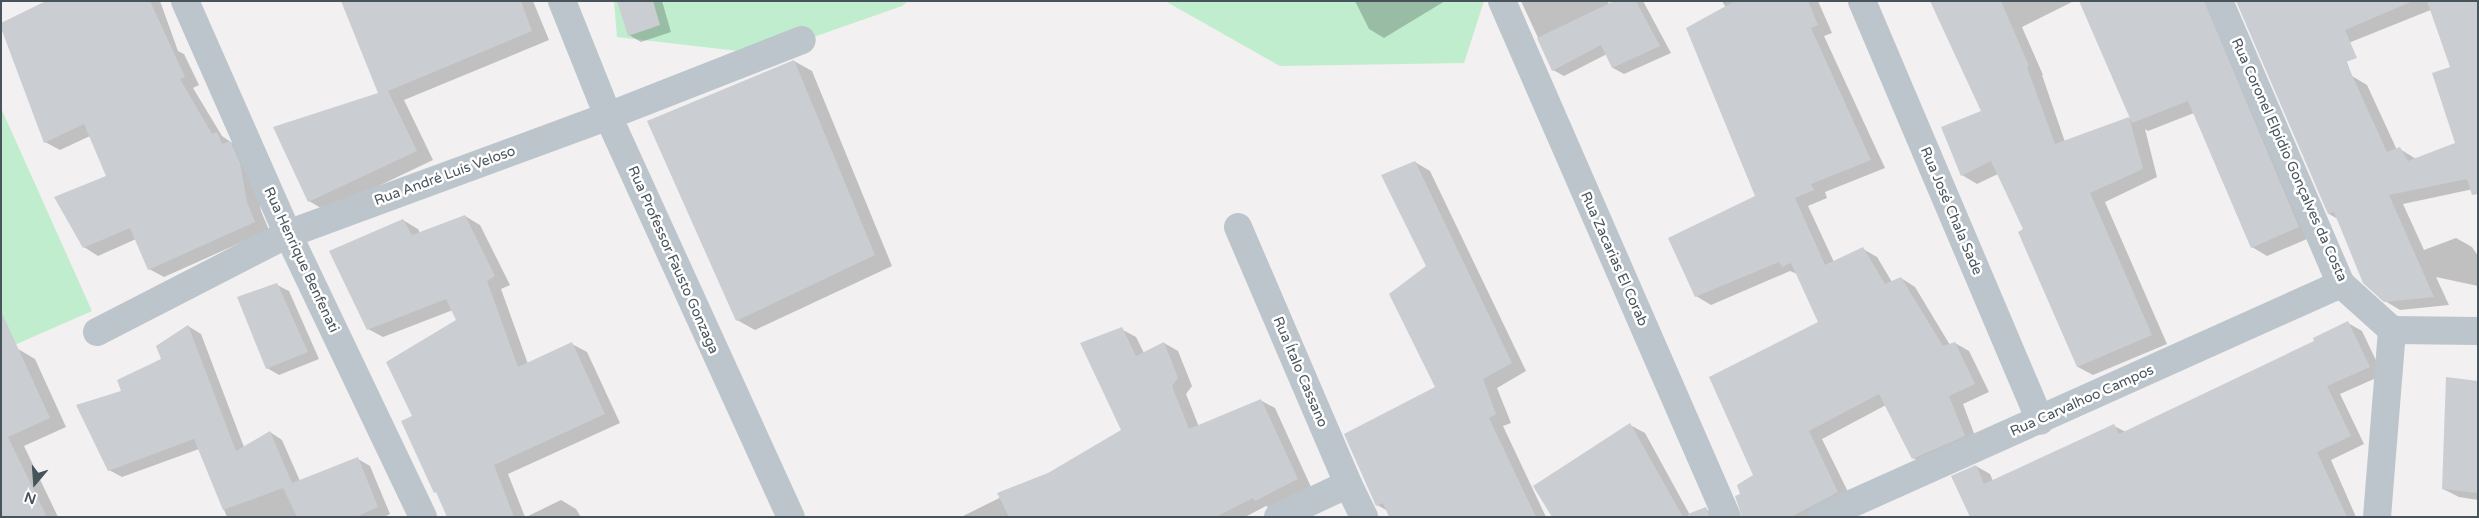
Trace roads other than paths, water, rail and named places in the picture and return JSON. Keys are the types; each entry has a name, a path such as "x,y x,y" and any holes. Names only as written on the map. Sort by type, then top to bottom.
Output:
{"street":[{"name":"Rua Henrique Benfenati","path":"185,1 288,234 423,517"},
{"name":"Rua Professor Fausto Gonzaga","path":"562,1 608,116 791,517"},
{"name":"Rua Zacarias El Corab","path":"1502,1 1727,517"},
{"name":"Rua José Chala Sade","path":"1862,1 2040,421"},
{"name":"Rua Coronel Elpídio Gonçalves da Costa","path":"2219,1 2341,284 2392,330"},
{"name":"Rua André Luís Veloso","path":"96,332 288,234 608,116 802,40"},
{"name":"Rua Ítalo Cassano","path":"1238,227 1348,484 1364,517"},
{"name":"Rua Carvalhoo Campos","path":"1822,517 2040,421 2341,284"},
{"path":"2377,517 2392,330 2478,331"},
{"path":"1278,517 1348,484"}]}
